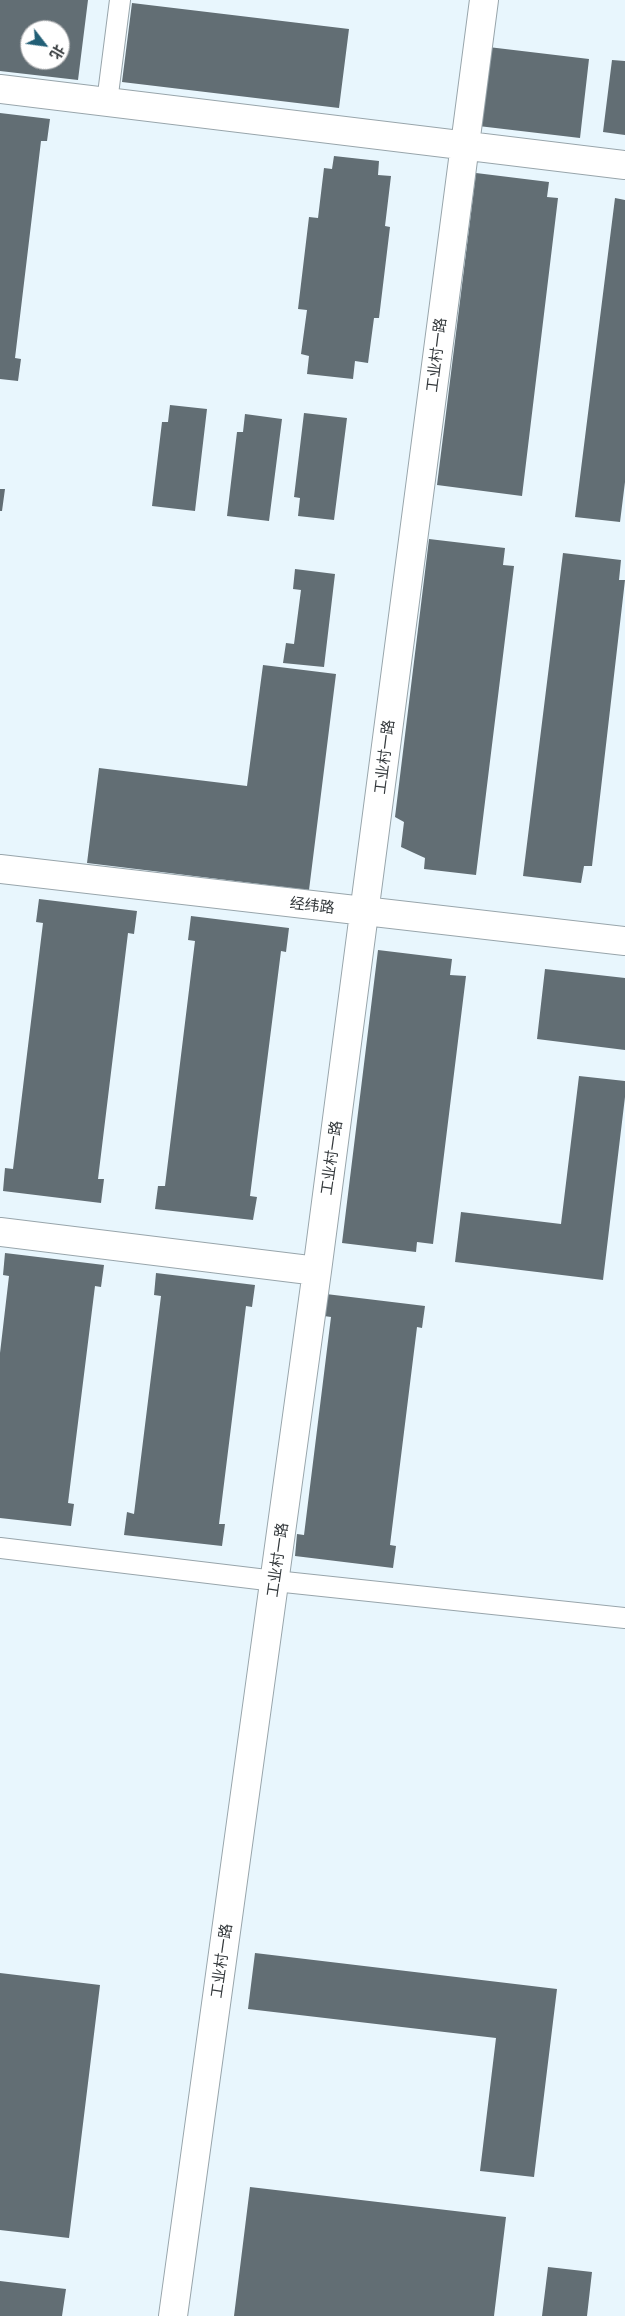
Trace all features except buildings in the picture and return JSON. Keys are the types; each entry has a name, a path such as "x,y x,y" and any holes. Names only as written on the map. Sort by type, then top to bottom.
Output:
{"street":[{"name":"工业村一路","path":"173,2316 317,1271 484,0"},
{"path":"0,89 625,165"},
{"name":"经纬路","path":"0,869 625,941"},
{"path":"0,1232 317,1271"}],"lane":[{"path":"107,102 120,0"},
{"path":"0,1548 275,1581 625,1618"}]}
